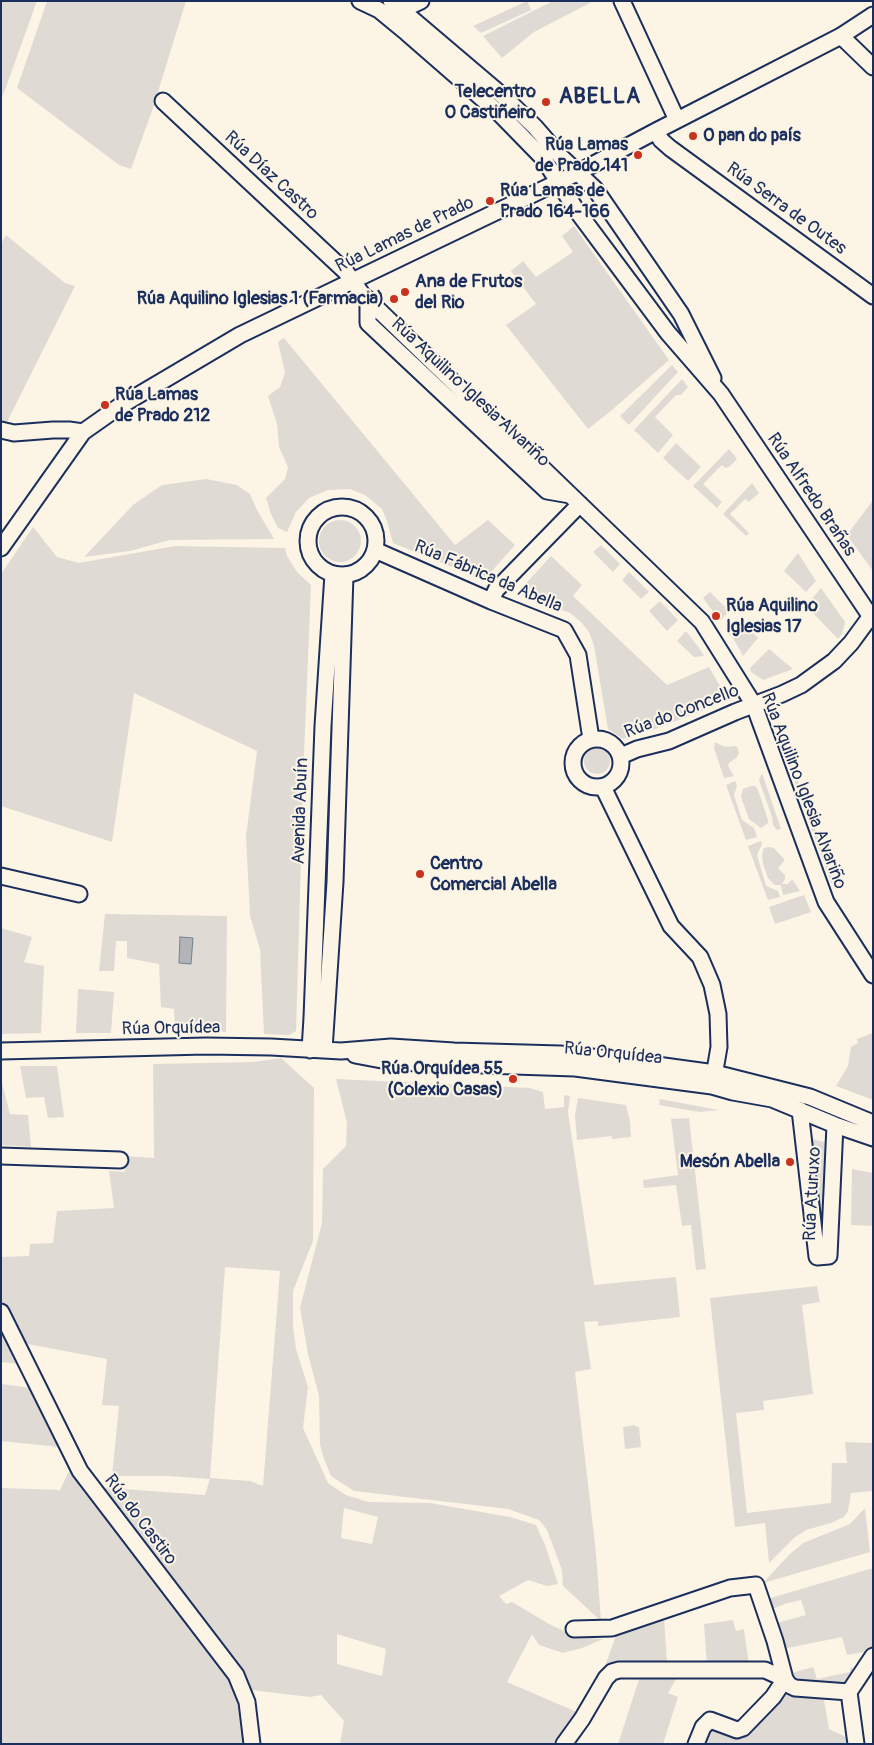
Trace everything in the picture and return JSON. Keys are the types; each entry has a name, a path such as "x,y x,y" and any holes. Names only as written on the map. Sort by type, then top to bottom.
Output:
{"street":[{"path":"360,1 379,10 395,11 421,1"},
{"path":"622,1 678,120"},
{"name":"Rúa Alfredo Brañas","path":"395,11 504,97 600,196 681,314 721,394"},
{"name":"Rúa Alfredo Brañas","path":"395,11 516,128 543,158 577,211 668,333 721,394 872,616"},
{"name":"Rúa Lamas de Prado","path":"1,548 83,432 120,406 240,335 577,173 841,36 873,15"},
{"path":"841,36 873,67"},
{"name":"Rúa Díaz Castro","path":"163,101 346,272 352,281"},
{"name":"Rúa Serra de Outes","path":"656,131 670,148 873,296"},
{"name":"Rúa Aquilino Iglesia Alvariño","path":"352,281 368,299 702,622 754,705 826,902 873,975"},
{"path":"1,430 14,433 53,430 83,432"},
{"path":"491,601 496,590 575,499"},
{"path":"351,507 366,516 375,532 375,550 369,562 358,571 339,574 317,565 308,549 309,532 318,516 333,508 351,507"},
{"name":"Rúa Fábrica da Abella","path":"375,550 491,601 564,630 578,655 590,739"},
{"name":"Avenida Abuín","path":"317,1050 312,1018 323,726 339,574"},
{"name":"Rúa do Concello","path":"621,756 637,749 669,740 787,692 815,676 834,661 872,616"},
{"path":"590,739 603,739 614,746 621,756 621,769 618,775 603,787 590,787 580,780 573,770 573,757 579,746 590,739"},
{"path":"603,787 671,926 700,957 712,985 718,1014 720,1047 713,1079"},
{"path":"1,876 79,894"},
{"name":"Rúa Orquídea","path":"1,1051 206,1046 341,1051 391,1047 560,1054 613,1059 810,1097 873,1123"},
{"name":"Rúa Orquídea","path":"713,1079 733,1092 772,1099 873,1138"},
{"name":"Rúa Aturuxo","path":"800,1110 817,1257 829,1256 836,1125"},
{"path":"1,1156 120,1160"},
{"name":"Rúa do Castiro","path":"1,1312 80,1471 236,1675 247,1702 252,1744"},
{"path":"574,1629 612,1628 730,1588 756,1585 775,1640 785,1679 789,1685 795,1688 848,1692"},
{"path":"856,1744 848,1692 873,1656"},
{"path":"564,1744 582,1719 606,1678 612,1672 619,1670 765,1670 785,1679"},
{"path":"696,1744 703,1727 710,1720 737,1730 743,1728 773,1697 785,1679"}],"shaded area":[{"path":"1,1 37,1 1,101"},
{"path":"47,1 186,1 153,108 131,169 119,165 17,88"},
{"path":"527,1 531,10 481,33 473,26"},
{"path":"553,1 589,1 590,3 534,32 502,58 483,36"},
{"path":"574,226 669,360 588,429 506,325 536,304 511,271 523,261 536,277 573,252 562,236"},
{"path":"6,235 65,283 75,286 5,426 1,425 1,244"},
{"path":"284,338 455,545 488,520 515,545 484,580 393,543 382,509 365,495 350,489 328,490 309,498 296,512 287,532 278,528 266,498 285,479 288,467 279,447 277,424 268,396 280,387 285,373 278,342"},
{"path":"672,365 678,372 629,425 620,416"},
{"path":"682,379 688,387 681,395 676,395 655,417 673,435 658,453 634,430"},
{"path":"676,443 701,467 688,481 663,458"},
{"path":"729,449 737,459 729,467 725,468 722,465 703,484 722,502 717,508 693,486"},
{"path":"206,479 237,485 250,494 274,539 170,540 130,551 84,557 133,505 162,485"},
{"path":"752,483 759,493 749,502 745,499 730,514 749,533 746,536 723,514"},
{"path":"873,500 873,571 847,535"},
{"path":"336,520 344,520 355,526 361,541 355,556 344,562 336,562 325,556 319,545 319,537 325,526"},
{"path":"33,527 57,557 79,563 175,546 285,548 287,556 297,572 311,585 296,1031 289,1035 264,1034 260,949 250,916 246,836 257,751 134,693 112,842 1,806 1,574"},
{"path":"601,545 620,564 613,572 593,552"},
{"path":"798,553 816,581 806,592 784,571"},
{"path":"551,556 582,585 573,596 667,685 709,667 723,691 721,703 661,727 623,739 608,729 594,646 589,632 570,613 517,593"},
{"path":"629,572 649,592 641,599 622,580"},
{"path":"821,588 845,622 842,634 838,639 806,606"},
{"path":"710,592 729,611 720,621 703,598"},
{"path":"660,601 678,620 667,631 649,611"},
{"path":"740,621 758,638 743,656 728,633"},
{"path":"686,631 704,656 694,657 677,641"},
{"path":"769,649 793,669 763,680 751,672 750,668"},
{"path":"715,742 725,747 735,746 738,748 739,754 728,766 734,776 724,778 714,748"},
{"path":"597,748 606,752 610,761 606,770 597,774 588,770 584,761 588,752"},
{"path":"788,754 834,882 831,883 786,757"},
{"path":"329,770 333,770 329,877 324,877"},
{"path":"762,773 781,829 777,830 773,825 759,780"},
{"path":"735,781 737,786 734,795 742,820 754,828 757,837 746,840 726,785"},
{"path":"755,786 758,790 768,820 768,823 761,828 749,819 741,797 743,789"},
{"path":"761,841 762,844 757,855 766,886 778,891 780,897 768,900 748,846"},
{"path":"764,848 774,848 784,859 778,868 785,875 782,884 788,884 792,879 800,891 783,895 781,885 775,885 768,878 762,854"},
{"path":"804,895 811,912 775,924 769,907"},
{"path":"105,914 227,916 226,1032 175,1029 174,1009 161,1007 159,964 127,958 127,941 116,941 114,971 99,971"},
{"path":"1,928 32,937 24,962 44,966 41,1033 1,1034"},
{"path":"180,937 193,938 191,964 179,963"},
{"path":"78,989 114,992 111,1033 76,1033"},
{"path":"873,1033 873,1100 836,1086 848,1066 851,1047 858,1043 857,1039"},
{"path":"281,1058 314,1088 313,1241 293,1291 293,1326 296,1349 308,1387 303,1428 328,1483 346,1495 368,1502 430,1503 510,1517 536,1525 558,1584 547,1586 528,1580 499,1596 506,1604 512,1602 551,1625 577,1637 603,1639 582,1648 563,1653 539,1645 532,1634 507,1682 579,1713 557,1744 340,1744 344,1721 321,1695 310,1697 250,1690 96,1487 205,1495 210,1479 168,1476 112,1476 119,1406 102,1405 107,1359 22,1343 1,1300 1,1257 29,1256 30,1244 53,1243 57,1211 114,1208 109,1171 125,1172 124,1156 154,1158 153,1064 254,1062","holes":["225,1267 280,1271 263,1486 250,1481 210,1478","344,1508 378,1517 372,1544 341,1538","337,1634 386,1649 382,1676 337,1664"]},
{"path":"20,1066 57,1066 64,1117 48,1118 44,1097 26,1098"},
{"path":"1,1079 10,1114 28,1115 31,1147 1,1145"},
{"path":"336,1079 530,1088 543,1092 545,1109 564,1107 564,1095 570,1096 568,1112 594,1285 676,1277 680,1317 598,1326 598,1321 584,1322 591,1369 575,1372 596,1553 601,1621 563,1586 562,1570 547,1530 539,1520 508,1509 354,1491 331,1476 320,1444 319,1396 308,1354 300,1308 322,1223 323,1169 346,1146 347,1123"},
{"path":"578,1098 626,1105 631,1137 612,1139 612,1136 577,1140 575,1115"},
{"path":"660,1099 719,1110 699,1112 659,1105"},
{"path":"689,1118 706,1269 696,1270 691,1225 682,1226 676,1185 644,1188 643,1180 678,1175 671,1119"},
{"path":"808,1138 828,1143 824,1229 821,1234"},
{"path":"852,1169 873,1173 873,1226 851,1225"},
{"path":"817,1286 820,1302 802,1305 813,1394 763,1401 764,1410 736,1413 747,1513 831,1503 832,1463 847,1463 845,1442 873,1443 873,1491 851,1493 848,1511 844,1517 806,1530 794,1538 769,1563 765,1523 735,1527 710,1298"},
{"path":"1,1321 19,1364 1,1362"},
{"path":"1,1384 32,1388 60,1447 1,1441"},
{"path":"635,1425 639,1427 641,1447 625,1449 623,1427"},
{"path":"70,1469 88,1490 228,1675 240,1697 246,1744 1,1744 1,1488 60,1490"},
{"path":"865,1508 870,1552 763,1583 803,1543 850,1524"},
{"path":"873,1568 873,1648 871,1651 847,1655 842,1637 783,1649 773,1624 806,1615 801,1600 769,1610 767,1599"},
{"path":"664,1617 667,1664 614,1664 605,1666 617,1633"},
{"path":"733,1620 736,1631 744,1629 749,1665 707,1665 704,1624"},
{"path":"813,1667 817,1679 850,1672 850,1668 860,1670 848,1685 794,1683 788,1674"},
{"path":"679,1674 668,1693 678,1697 663,1744 618,1744 640,1676"},
{"path":"784,1690 823,1694 829,1729 846,1737 847,1744 701,1744 709,1731 714,1728 727,1733"}],"place":[{"name":"Telecentro O Castiñeiro","path":"546,102"},
{"name":"O pan do país","path":"693,136"},
{"name":"Rúa Lamas de Prado 141","path":"638,155"},
{"name":"Rúa Lamas de Prado 164-166","path":"490,201"},
{"name":"Ana de Frutos del Rio","path":"405,292"},
{"name":"Rúa Aquilino Iglesias 1 (Farmacia)","path":"394,299"},
{"name":"Rúa Lamas de Prado 212","path":"105,405"},
{"name":"Rúa Aquilino Iglesias 17","path":"716,616"},
{"name":"Centro Comercial Abella","path":"420,874"},
{"name":"Rúa Orquídea 55 (Colexio Casas)","path":"513,1079"},
{"name":"Mesón Abella","path":"790,1162"}],"district":[{"name":"ABELLA","path":"600,97"}]}
